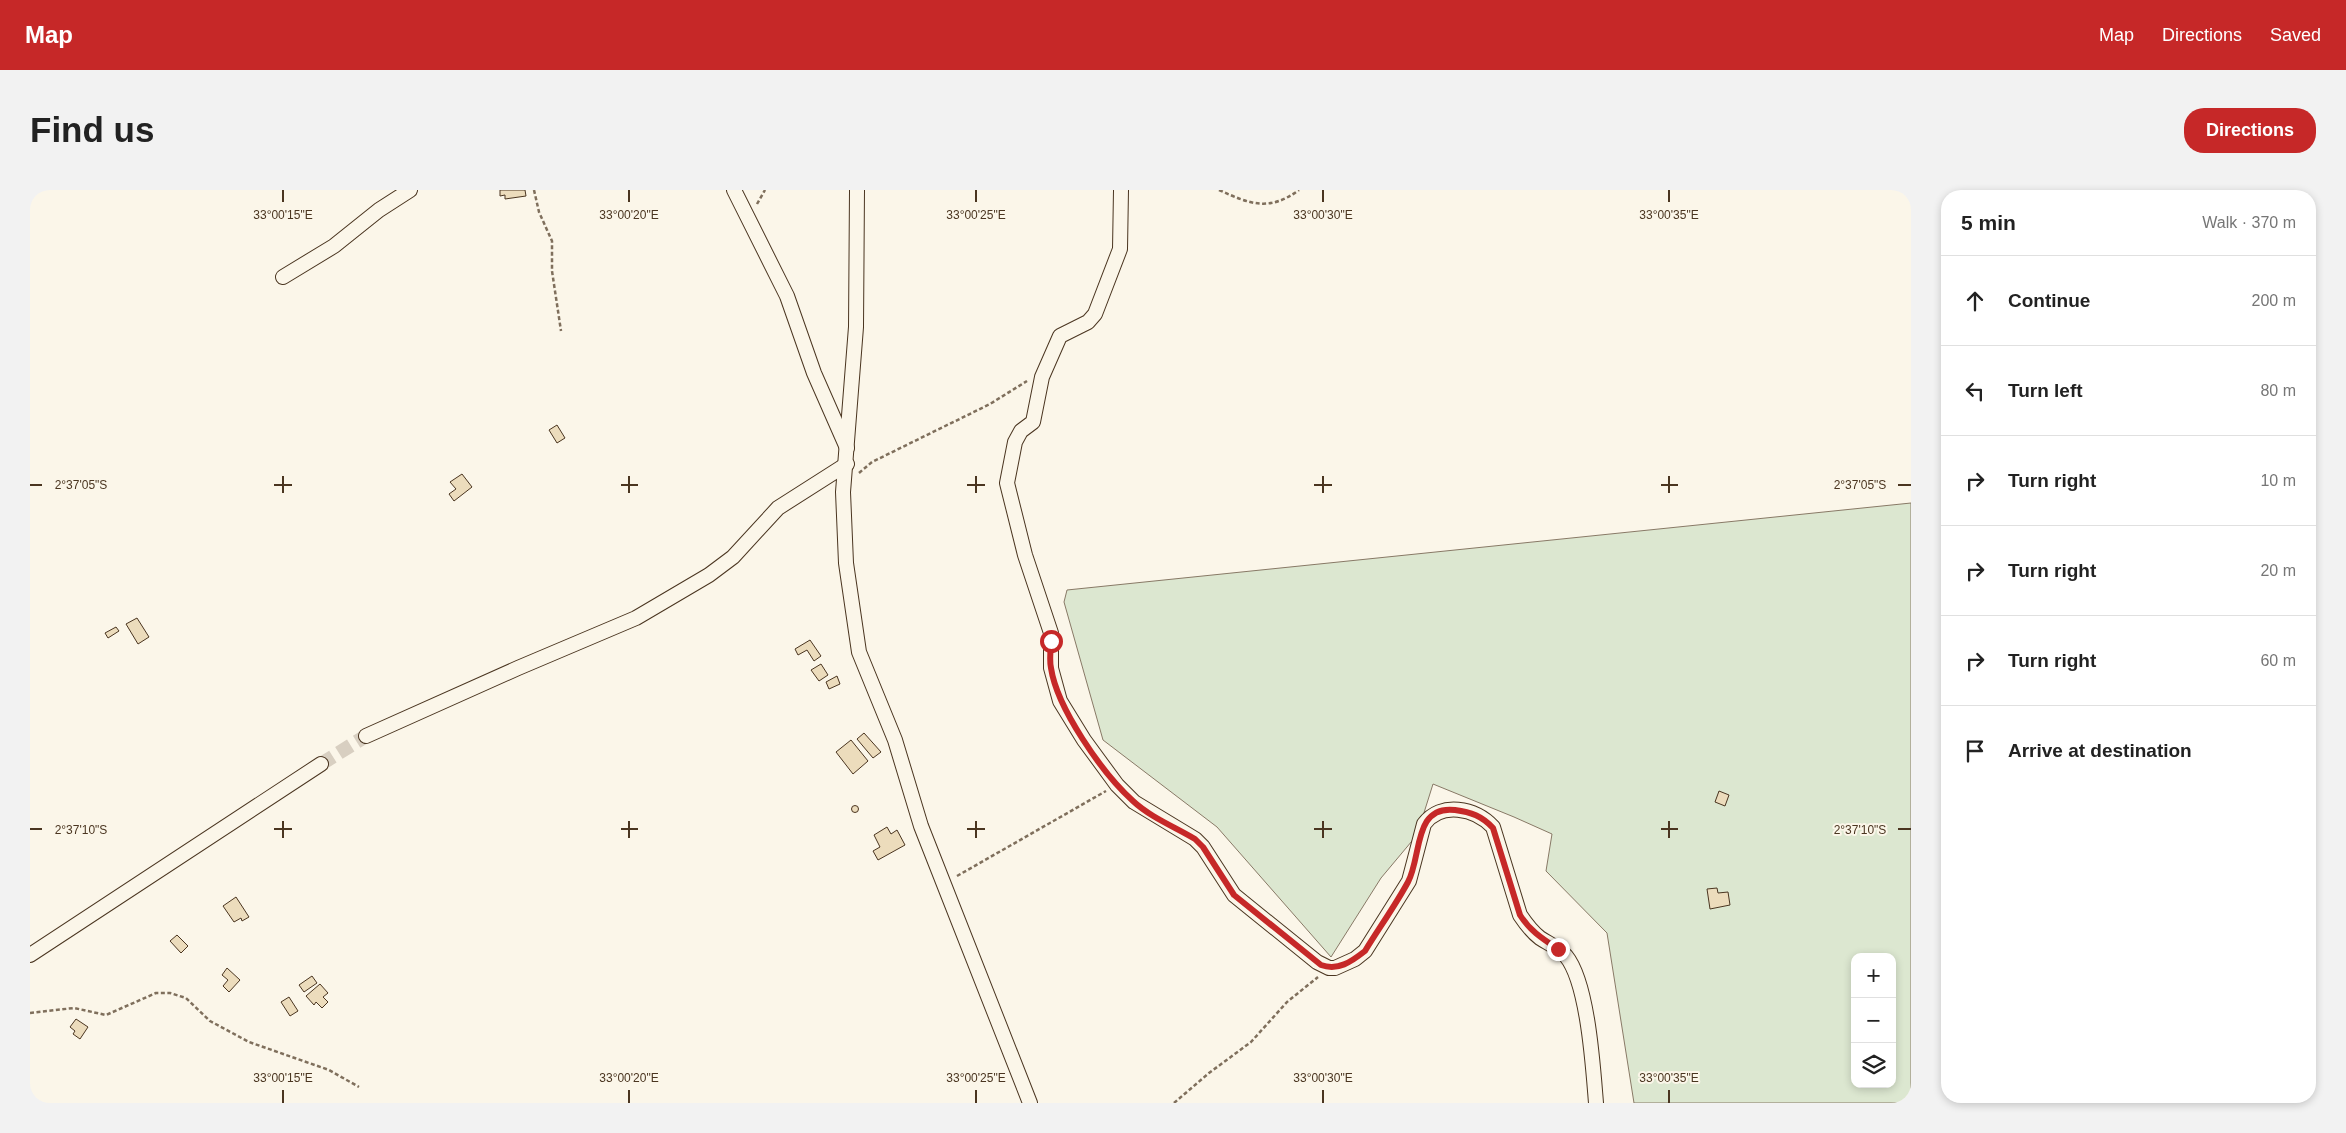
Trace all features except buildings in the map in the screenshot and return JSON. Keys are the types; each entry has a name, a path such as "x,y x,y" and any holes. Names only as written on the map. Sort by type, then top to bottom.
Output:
{"street":[{"path":"283,277 334,246 378,210 410,190"},
{"path":"734,190 787,296 814,373 848,449"},
{"path":"857,190 856,327 847,464 844,471 844,492 846,563 859,652 895,740 921,826 1030,1103"},
{"path":"1121,190 1120,250 1101,293 1095,314 1088,322 1060,336 1045,370 1033,422 1017,436 1007,483 1025,555 1051,633 1051,668 1056,691 1084,740 1117,785 1134,802 1195,839 1203,847 1234,895 1321,965 1329,968 1344,965 1365,951 1408,881 1424,824 1427,820 1440,811 1450,810 1465,811 1485,819 1493,828 1520,915 1527,926 1562,953 1574,969 1588,1026 1596,1103"},
{"path":"366,736 636,618 709,575 733,557 778,508 847,464"},
{"path":"30,956 321,764"}],"path":[{"path":"534,190 538,212 552,240 552,271 561,331"},
{"path":"1220,190 1245,201 1264,205 1283,200 1299,190"},
{"path":"844,492 857,475 872,462 990,404 1045,370"},
{"path":"945,883 1117,785"},
{"path":"1174,1103 1209,1073 1251,1042 1288,1002 1329,968"},
{"path":"30,1013 74,1008 106,1015 156,994 170,993 186,998 210,1021 249,1042 329,1070 359,1086"}],"green space":[{"path":"1911,503 1911,1103 1634,1103 1607,933 1546,871 1552,834 1433,784 1417,835 1381,878 1331,957 1217,827 1103,740 1064,602 1067,590"}],"tunnel":[{"path":"321,764 366,736"}],"route":[{"path":"1051,641 1051,668 1060,701 1084,740 1117,785 1134,802 1195,839 1207,853 1228,889 1273,925 1290,942 1321,965 1335,968 1344,965 1365,951 1412,873 1424,824 1433,814 1450,810 1465,811 1476,815 1485,819 1493,828 1494,837 1520,915 1527,926 1558,949"}]}
